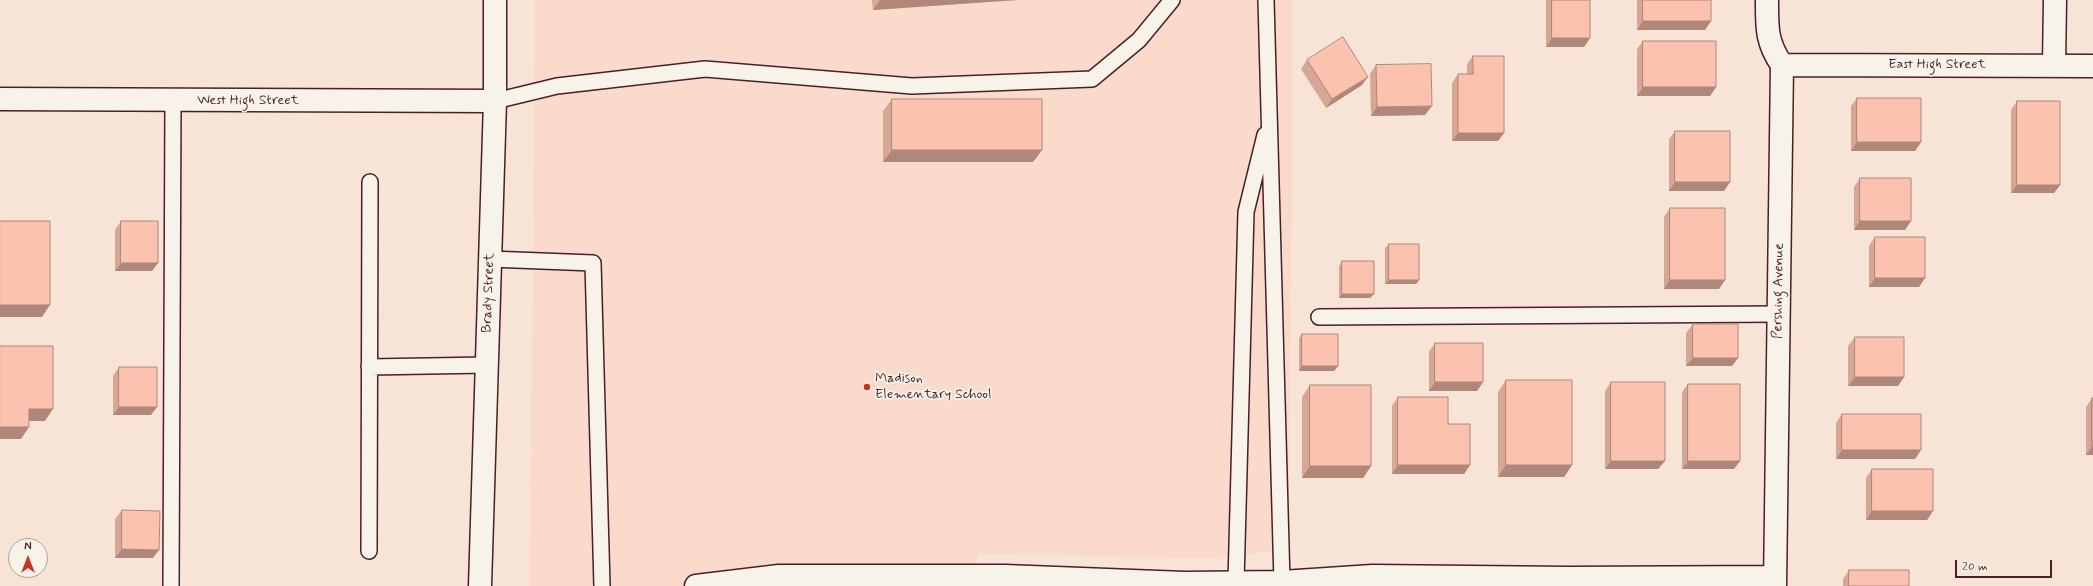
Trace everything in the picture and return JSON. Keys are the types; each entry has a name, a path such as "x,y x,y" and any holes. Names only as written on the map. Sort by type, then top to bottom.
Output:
{"main road":[{"name":"Brady Street","path":"480,586 495,101 495,0"},
{"path":"1767,0 1767,30 1772,52 1782,65"},
{"path":"2054,65 2055,0"},
{"name":"East High Street","path":"1782,65 2093,66"},
{"name":"Pershing Avenue","path":"1775,582 1782,65"},
{"name":"West High Street","path":"0,99 495,101"},
{"path":"696,586 779,576 1184,584 1372,581 1775,582"}],"lane":[{"path":"495,101 557,86 705,69 912,86 1092,80 1139,40 1172,0"},
{"path":"1266,0 1282,582"},
{"path":"171,586 173,100"},
{"path":"1236,582 1246,212 1270,115"},
{"path":"369,551 370,182"},
{"path":"490,259 593,263 602,586"},
{"path":"1319,317 1778,314"},
{"path":"369,367 487,365"}],"shaded area":[{"path":"535,0 1292,0 1292,208 1288,550 1208,558 978,554 977,586 530,586"}],"building":[{"path":"1552,0 1590,0 1590,38 1552,38"},
{"path":"1643,0 1711,0 1711,21 1643,21"},
{"path":"1343,37 1368,77 1332,99 1307,60"},
{"path":"1643,41 1716,41 1716,87 1643,87"},
{"path":"1473,56 1504,56 1504,133 1458,133 1458,74 1473,74"},
{"path":"1431,64 1432,106 1377,107 1376,65"},
{"path":"1857,98 1921,98 1921,142 1857,142"},
{"path":"892,99 1042,99 1042,150 892,150"},
{"path":"2017,101 2060,101 2060,185 2017,185"},
{"path":"1675,131 1730,131 1730,182 1675,182"},
{"path":"1860,178 1911,178 1911,221 1860,221"},
{"path":"1670,208 1725,208 1725,280 1670,280"},
{"path":"0,221 50,221 50,305 0,305"},
{"path":"121,221 158,221 158,263 121,263"},
{"path":"1875,237 1925,237 1925,278 1875,278"},
{"path":"1389,244 1419,244 1419,280 1389,280"},
{"path":"1342,261 1374,261 1374,294 1342,294"},
{"path":"1693,324 1738,324 1738,358 1693,358"},
{"path":"1302,334 1338,334 1338,366 1302,366"},
{"path":"1855,337 1904,337 1904,377 1855,377"},
{"path":"1435,343 1483,343 1483,382 1435,382"},
{"path":"0,346 53,346 53,409 29,409 29,427 0,427"},
{"path":"119,367 157,367 157,407 119,407"},
{"path":"1506,380 1572,380 1572,465 1506,465"},
{"path":"1611,382 1665,382 1665,461 1611,461"},
{"path":"1688,384 1740,384 1740,461 1688,461"},
{"path":"1310,385 1371,385 1371,466 1310,466"},
{"path":"1398,397 1448,397 1448,424 1470,424 1470,465 1398,465"},
{"path":"2093,398 2093,447 2092,447"},
{"path":"1842,414 1921,414 1921,450 1842,450"},
{"path":"1872,469 1933,469 1933,511 1872,511"},
{"path":"122,510 160,511 159,550 122,549"},
{"path":"1849,570 1909,570 1909,586 1849,586"}],"place":[{"name":"Madison Elementary School","path":"867,387"}]}
